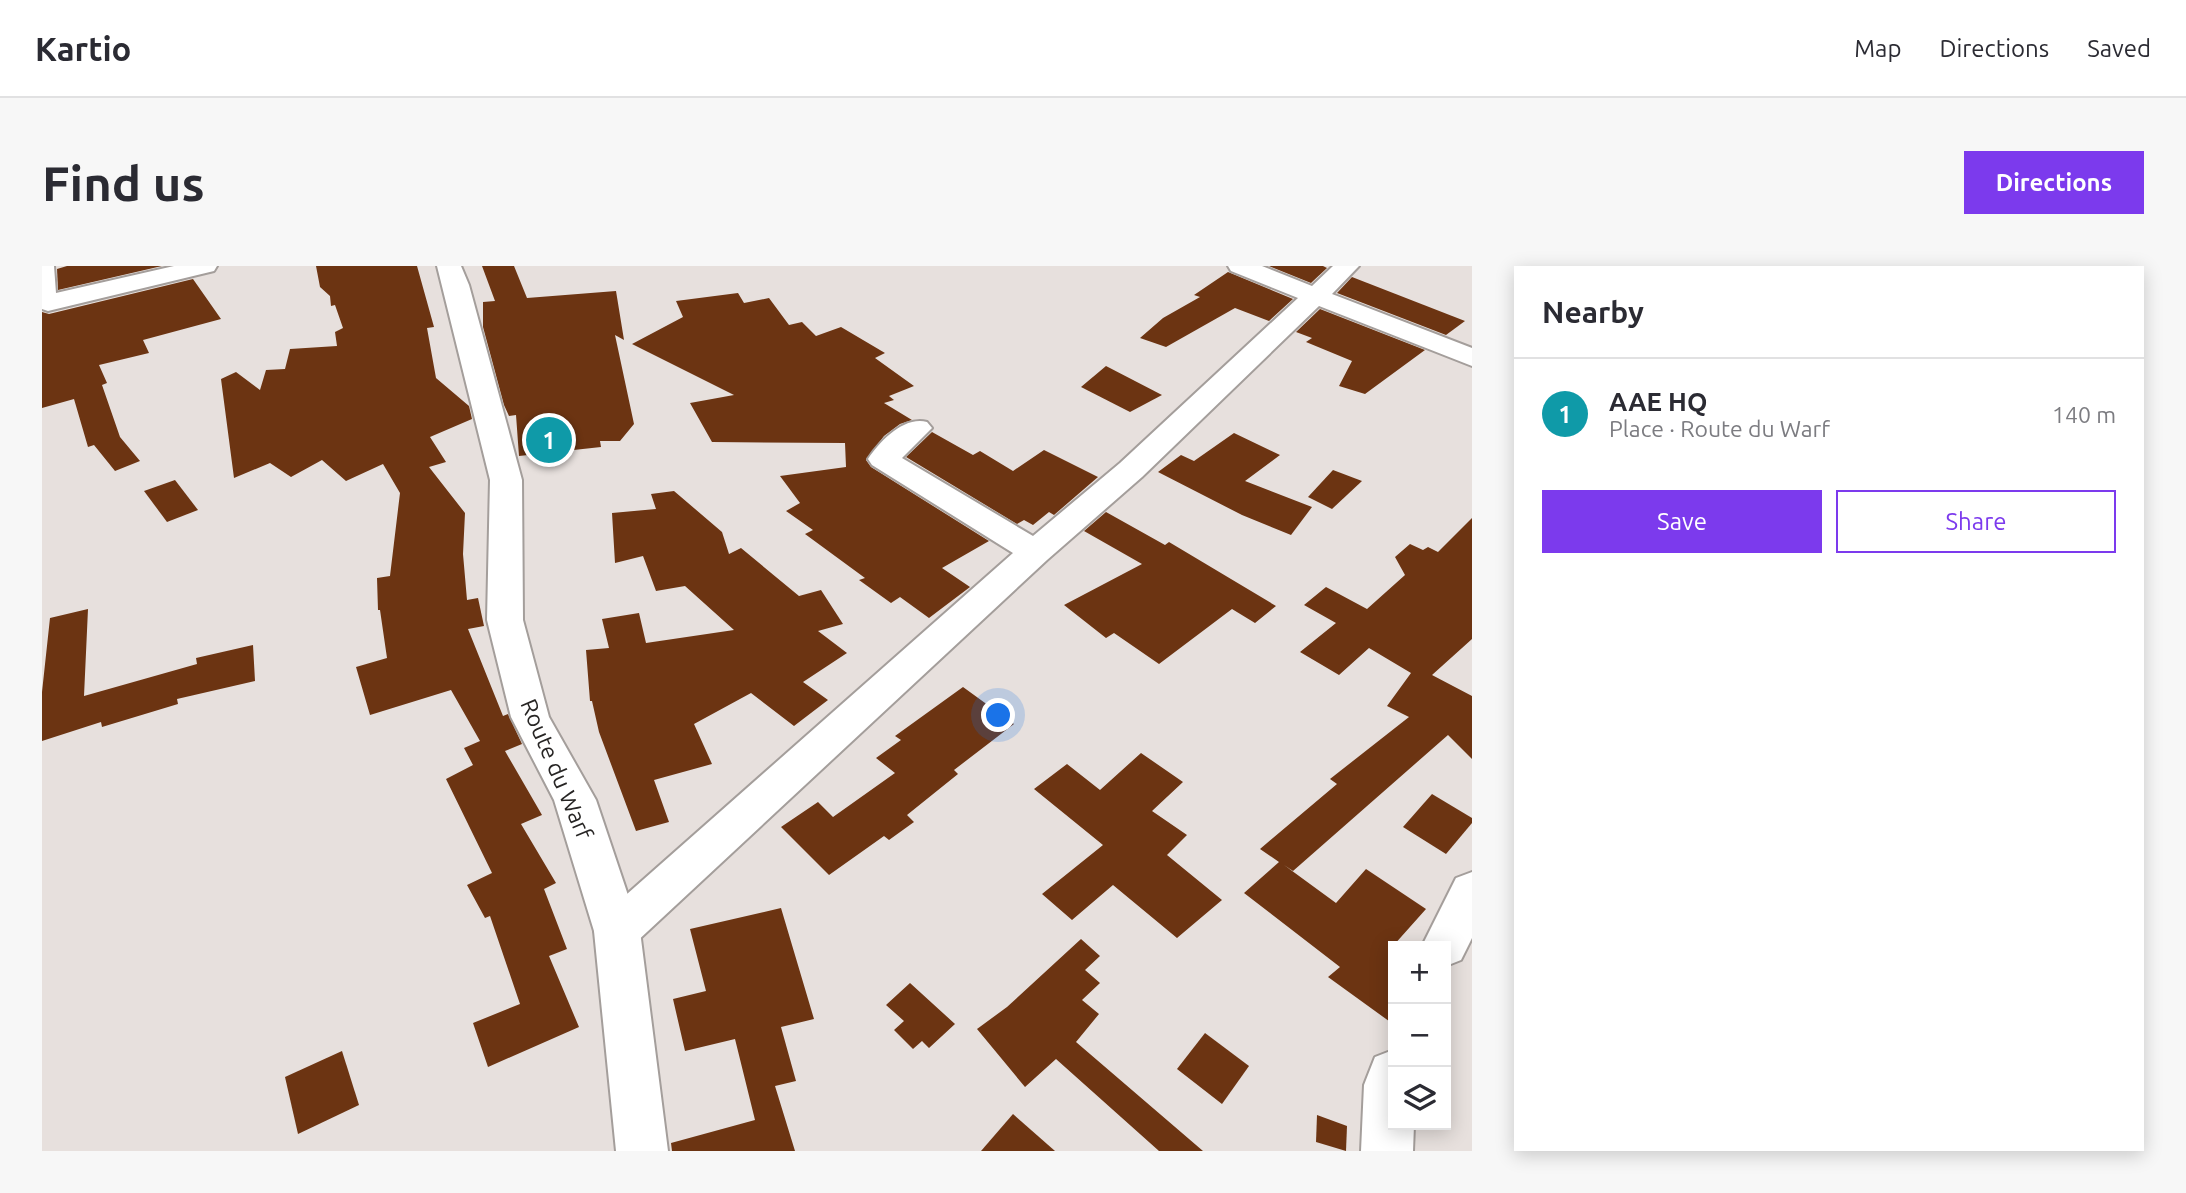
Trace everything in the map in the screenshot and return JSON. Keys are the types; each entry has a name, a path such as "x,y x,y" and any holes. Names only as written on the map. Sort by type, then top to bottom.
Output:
{"street":[{"path":"42,266 43,292 48,303 205,266"},
{"name":"Route du Warf","path":"449,266 506,480 505,620 530,717 575,800 617,931 642,1151"},
{"path":"1240,266 1472,358"},
{"path":"617,931 1035,552 1131,470 1318,296 1346,266"},
{"path":"917,428 883,459 1035,552"},
{"path":"1447,941 1472,891"},
{"path":"1387,1151 1388,1118"}],"building":[{"path":"67,266 162,266 58,290 57,269"},
{"path":"316,266 417,266 434,327 427,328 436,378 469,406 472,419 430,437 446,462 429,467 465,513 463,554 467,600 478,598 484,626 468,629 503,716 508,714 522,744 505,751 542,815 521,824 556,883 544,889 567,949 549,956 579,1027 488,1067 473,1023 520,1004 490,916 485,918 467,885 492,873 446,779 473,765 464,748 480,741 451,690 370,715 356,667 387,658 378,610 377,578 390,576 400,493 383,464 346,481 322,460 291,477 270,463 234,478 221,379 236,372 260,390 266,370 285,369 290,349 337,346 335,332 343,328 335,305 331,306 330,296 320,287"},
{"path":"482,266 514,266 527,298 616,291 624,340 615,335 634,424 620,441 600,441 601,447 519,456 516,415 509,416 504,405 483,327 483,302 495,301"},
{"path":"1269,266 1323,266 1327,268 1311,283"},
{"path":"1228,272 1293,299 1269,321 1235,308 1166,347 1140,338 1163,318 1200,297 1194,295"},
{"path":"1352,277 1465,321 1446,335 1337,293"},
{"path":"193,279 221,319 143,340 149,353 99,365 107,383 102,385 120,437 140,461 115,471 94,445 88,447 74,399 42,408 42,312 49,314"},
{"path":"738,293 744,303 769,298 789,325 802,322 816,336 841,327 885,353 875,358 914,386 889,396 894,400 884,403 912,420 900,424 884,436 866,460 871,467 989,541 942,568 970,587 929,618 900,597 891,603 859,580 865,578 805,534 813,530 786,511 800,503 780,476 846,467 845,443 712,442 690,403 734,395 632,344 683,317 676,301"},
{"path":"1320,309 1425,350 1365,394 1339,386 1352,361 1306,342 1312,338 1296,332"},
{"path":"1106,366 1162,395 1130,412 1081,387"},
{"path":"932,432 973,455 980,451 1013,471 1044,450 1098,477 1054,515 1049,512 1033,525 1024,520 1017,524 906,457"},
{"path":"1234,433 1280,455 1245,481 1312,507 1291,535 1242,515 1158,472 1181,455 1194,461"},
{"path":"1333,470 1362,481 1332,509 1308,497"},
{"path":"175,480 198,510 167,522 144,491"},
{"path":"674,491 722,532 729,554 741,548 799,596 821,590 843,624 818,631 847,653 803,682 828,700 794,726 751,693 694,724 712,764 654,780 669,822 636,831 590,701 586,650 609,648 602,619 639,613 646,643 734,630 685,586 656,591 643,556 615,563 612,513 656,509 651,494"},
{"path":"1106,512 1165,545 1169,542 1276,606 1255,623 1232,609 1159,664 1114,633 1106,638 1064,605 1142,564 1084,531"},
{"path":"1472,518 1472,639 1432,675 1472,696 1472,759 1448,735 1293,871 1284,865 1336,903 1366,869 1426,909 1397,941 1388,941 1388,1020 1328,977 1340,967 1244,893 1279,862 1260,849 1337,784 1330,779 1409,717 1387,706 1411,673 1369,648 1339,675 1300,652 1336,623 1304,605 1326,587 1367,609 1405,575 1395,557 1410,544 1423,550 1428,547 1438,552"},
{"path":"88,609 84,696 197,664 196,658 253,645 255,681 177,699 178,704 102,727 101,722 42,741 42,692 50,618"},
{"path":"963,687 1014,724 954,770 958,774 907,815 914,822 889,840 884,836 829,875 781,827 818,802 833,817 895,773 876,758 901,740 895,736"},
{"path":"1141,753 1183,782 1152,811 1187,835 1167,855 1222,900 1177,938 1113,885 1072,920 1042,894 1103,845 1034,789 1067,764 1100,790"},
{"path":"1432,794 1472,818 1472,823 1446,854 1403,827"},
{"path":"781,908 814,1019 781,1027 796,1081 775,1086 795,1151 672,1151 671,1143 755,1120 735,1039 685,1051 673,999 706,991 690,929"},
{"path":"1081,939 1100,956 1085,970 1100,983 1082,1000 1099,1014 1076,1042 1203,1151 1159,1151 1056,1059 1025,1087 977,1029 1007,1007"},
{"path":"910,983 955,1024 929,1048 922,1041 913,1049 894,1030 904,1021 886,1005"},
{"path":"1205,1033 1249,1066 1222,1104 1177,1069"},
{"path":"342,1051 359,1105 298,1134 285,1077"},
{"path":"1013,1114 1055,1151 981,1151"},
{"path":"1317,1115 1347,1126 1346,1151 1316,1142"}],"place":[{"name":"AAE HQ","path":"549,440"}]}
